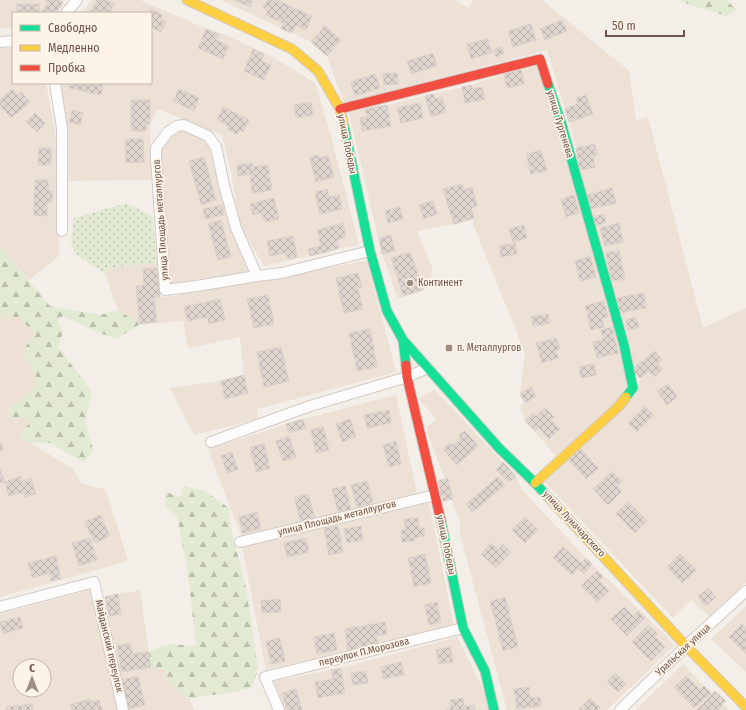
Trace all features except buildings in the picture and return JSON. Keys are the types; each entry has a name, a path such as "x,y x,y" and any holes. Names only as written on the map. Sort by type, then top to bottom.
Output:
{"street":[{"path":"67,12 77,0"},
{"name":"улица Победы","path":"187,0 292,49 318,71 340,109 370,251 387,311 403,340 407,377 435,495 463,628 485,671 494,710"},
{"path":"0,42 12,41"},
{"name":"улица Тургенева","path":"340,109 540,59 561,122 624,345 633,388 619,406 535,483"},
{"path":"55,84 62,128 62,231"},
{"name":"улица Площадь металлургов","path":"184,125 208,136 216,147 224,185 236,228 258,276 165,290 156,148 168,132 177,126 184,125"},
{"path":"258,276 282,273 370,251"},
{"name":"улица Луначарского","path":"403,340 499,448 535,483 686,646 746,707"},
{"path":"211,442 310,406 407,377 428,368"},
{"name":"улица Площадь металлургов","path":"240,542 435,495"},
{"name":"Майданский переулок","path":"0,607 94,582 124,710"},
{"name":"Уральская улица","path":"620,710 686,646 746,591"},
{"name":"переулок П.Морозова","path":"279,710 265,677 463,628"}],"shaded area":[{"path":"0,0 65,0 57,12 12,12 12,28 0,28"},
{"path":"92,0 140,0 219,34 221,33 271,56 315,83 331,136 359,245 339,248 264,266 240,226 231,172 222,135 158,109 150,124 151,180 68,181 60,84 152,84 152,12 82,12"},
{"path":"221,0 455,0 468,8 473,0 542,0 629,71 636,120 648,117 703,328 746,308 746,582 709,616 691,600 673,618 545,482 637,394 640,378 632,369 580,170 576,148 547,50 344,103 327,56 311,42"},
{"path":"0,48 12,48 12,84 46,84 57,142 59,256 29,280 0,246"},
{"path":"537,66 569,163 631,388 556,456 525,421 520,405 525,403 520,394 525,353 473,224 474,219 417,231 433,269 427,288 398,299 382,254 349,113 471,85 504,74"},
{"path":"176,130 190,133 208,143 231,229 248,272 171,284 161,150"},
{"path":"367,261 396,372 257,409 258,419 194,435 170,388 221,381 244,375 240,337 188,348 183,321 140,324 118,310 105,274 108,268 157,263 160,297 178,296 178,294"},
{"path":"0,317 17,317 35,333 22,353 36,375 35,387 6,412 10,417 25,417 30,423 23,431 22,439 74,470 81,483 106,490 128,561 0,597"},
{"path":"434,389 516,476 522,490 586,558 675,645 607,710 507,710 460,534 460,522 451,499 443,501 438,481 445,479 427,432 427,427 436,419 419,399"},
{"path":"396,395 417,493 242,538 208,449 303,419"},
{"path":"429,503 454,626 266,670 242,546"},
{"path":"90,590 120,710 0,710 0,614"},
{"path":"140,590 151,667 164,670 172,685 190,700 194,710 128,710 105,597"},
{"path":"746,606 746,672 711,639"},
{"path":"457,637 484,691 489,710 284,710 274,681 341,668"},
{"path":"683,664 711,693 715,691 726,701 724,704 729,710 636,710"}],"green space":[{"path":"677,0 726,0 737,10 727,16"},
{"path":"127,203 152,216 157,263 108,268 105,274 76,254 71,243 74,218"},
{"path":"0,246 50,306 100,315 118,310 140,324 117,339 99,333 63,316 57,320 63,332 58,347 92,392 85,421 93,449 84,463 51,443 31,443 22,439 23,431 29,423 25,417 10,417 6,411 35,387 36,375 22,353 35,333 17,317 0,317"},
{"path":"184,486 205,491 229,508 231,529 246,587 258,669 252,688 223,694 201,696 190,700 172,685 164,670 151,667 148,652 168,644 196,646 188,574 177,517 165,506 165,492 181,497"}],"traffic: fast":[{"path":"548,84 561,122 624,345 633,388 626,397"},
{"path":"344,126 370,251 387,311 403,340 406,365"},
{"path":"403,340 499,448 549,498"},
{"path":"441,521 463,628 485,671 494,710"}],"traffic: slow":[{"path":"187,0 292,49 318,71 340,109 344,126"},
{"path":"535,483 619,406 626,397"},
{"path":"549,498 686,646 746,707"}],"traffic: jam":[{"path":"340,109 540,59 548,84"},
{"path":"406,365 407,377 441,521"}],"place":[{"name":"Континент","path":"410,283"},
{"name":"п. Металлургов","path":"449,348"}]}
